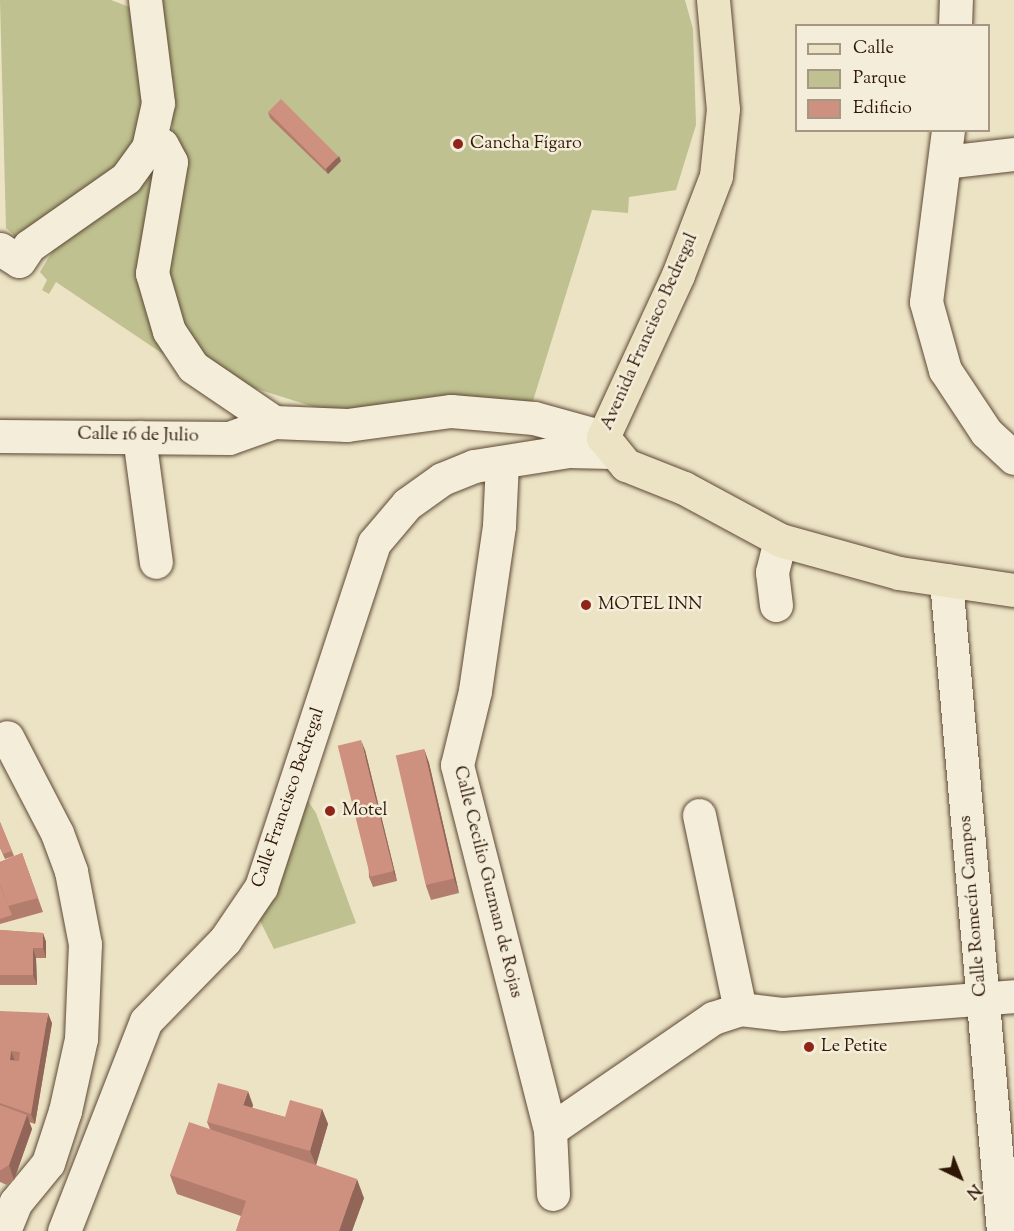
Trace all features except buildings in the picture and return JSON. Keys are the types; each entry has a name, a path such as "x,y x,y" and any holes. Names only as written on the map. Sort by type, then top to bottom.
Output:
{"main road":[{"name":"Avenida Francisco Bedregal","path":"713,0 723,109 716,176 678,275 607,445 626,465 684,488 780,540 869,566 1014,590"}],"street":[{"path":"0,249 19,261 28,246 126,178 152,140 158,103 145,0"},
{"path":"955,24 956,0"},
{"path":"152,140 169,152 171,162 152,273 169,331 193,367 274,422 347,425 451,411 534,417 607,445"},
{"path":"1014,154 946,146 926,302 945,370 986,432 1014,458"},
{"name":"Calle 16 de Julio","path":"0,436 229,438 274,422"},
{"path":"139,437 156,562"},
{"name":"Calle Francisco Bedregal","path":"64,1231 146,1021 225,940 261,887 307,783 374,543 407,504 442,479 501,462 607,445"},
{"name":"Calle Cecilio Guzman de Rojas","path":"501,462 499,526 476,691 457,765 550,1130 553,1194"},
{"path":"776,605 772,572 780,540"},
{"name":"Calle Romecín Campos","path":"946,580 998,997 1003,1231"},
{"path":"4,1231 16,1202 48,1163 65,1111 81,1039 85,944 71,871 57,833 7,737"},
{"path":"699,815 740,1009"},
{"path":"550,1130 713,1018 740,1009 782,1014 998,997"}],"green space":[{"path":"0,0 111,0 132,8 145,88 140,134 111,174 16,237 6,228"},
{"path":"154,0 685,0 693,29 696,125 676,190 629,197 628,213 592,210 532,404 327,411 222,378 199,355 166,295 180,180"},
{"path":"158,156 169,358 56,282 49,294 42,290 47,280 40,272 56,245"},
{"path":"304,795 316,813 356,923 274,949 257,915"}],"place":[{"name":"Cancha Fígaro","path":"458,144"},
{"name":"MOTEL INN","path":"586,605"},
{"name":"Motel","path":"330,811"},
{"name":"Le Petite","path":"809,1047"}]}
